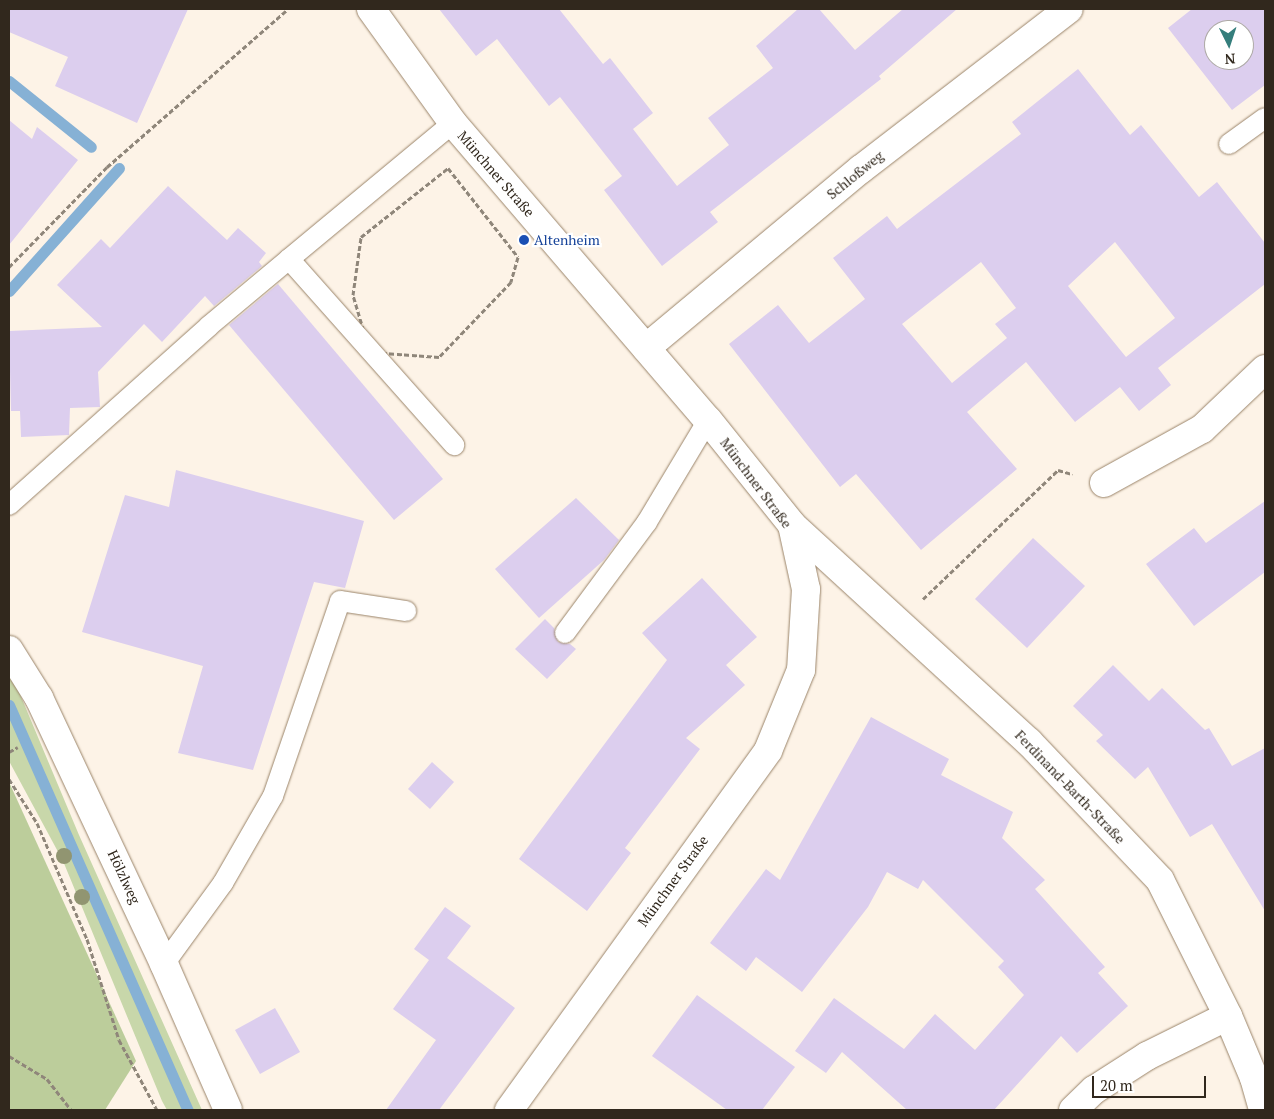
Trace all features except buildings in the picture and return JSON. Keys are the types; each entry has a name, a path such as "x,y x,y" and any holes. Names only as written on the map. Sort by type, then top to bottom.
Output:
{"street":[{"name":"Münchner Straße","path":"371,9 453,123 708,420 792,525 806,589 801,670 768,751 509,1110"},
{"name":"Schloßweg","path":"646,348 861,169 1068,9"},
{"path":"1104,483 1202,429 1265,370"},
{"name":"Ferdinand-Barth-Straße","path":"792,525 1029,742 1160,880 1228,1016 1254,1078 1263,1110"},
{"name":"Hölzlweg","path":"9,650 39,698 164,964 228,1110"},
{"path":"1073,1110 1094,1090 1147,1056 1228,1016"}],"lane":[{"path":"1230,144 1265,118"},
{"path":"9,505 208,326 453,123"},
{"path":"289,260 454,444"},
{"path":"565,633 648,522 708,420"},
{"path":"164,964 222,883 273,796 340,602 406,612"}],"path":[{"path":"9,267 107,167 288,9"},
{"path":"448,168 518,257 511,282 439,357 370,352 353,295 361,237 448,168"},
{"path":"898,623 1058,470 1104,483"},
{"path":"9,752 18,747"},
{"path":"9,779 37,823 87,939 119,1040 157,1110"},
{"path":"9,1056 47,1079 71,1110"}],"green space":[{"path":"9,668 79,835 202,1110 167,1110 162,1101 63,861 9,761"},
{"path":"9,782 136,1061 105,1110 9,1110"}],"waterway":[{"path":"9,81 91,147"},
{"path":"9,291 119,168"},
{"path":"9,705 188,1110"}],"place":[{"name":"Altenheim","path":"524,240"}]}
